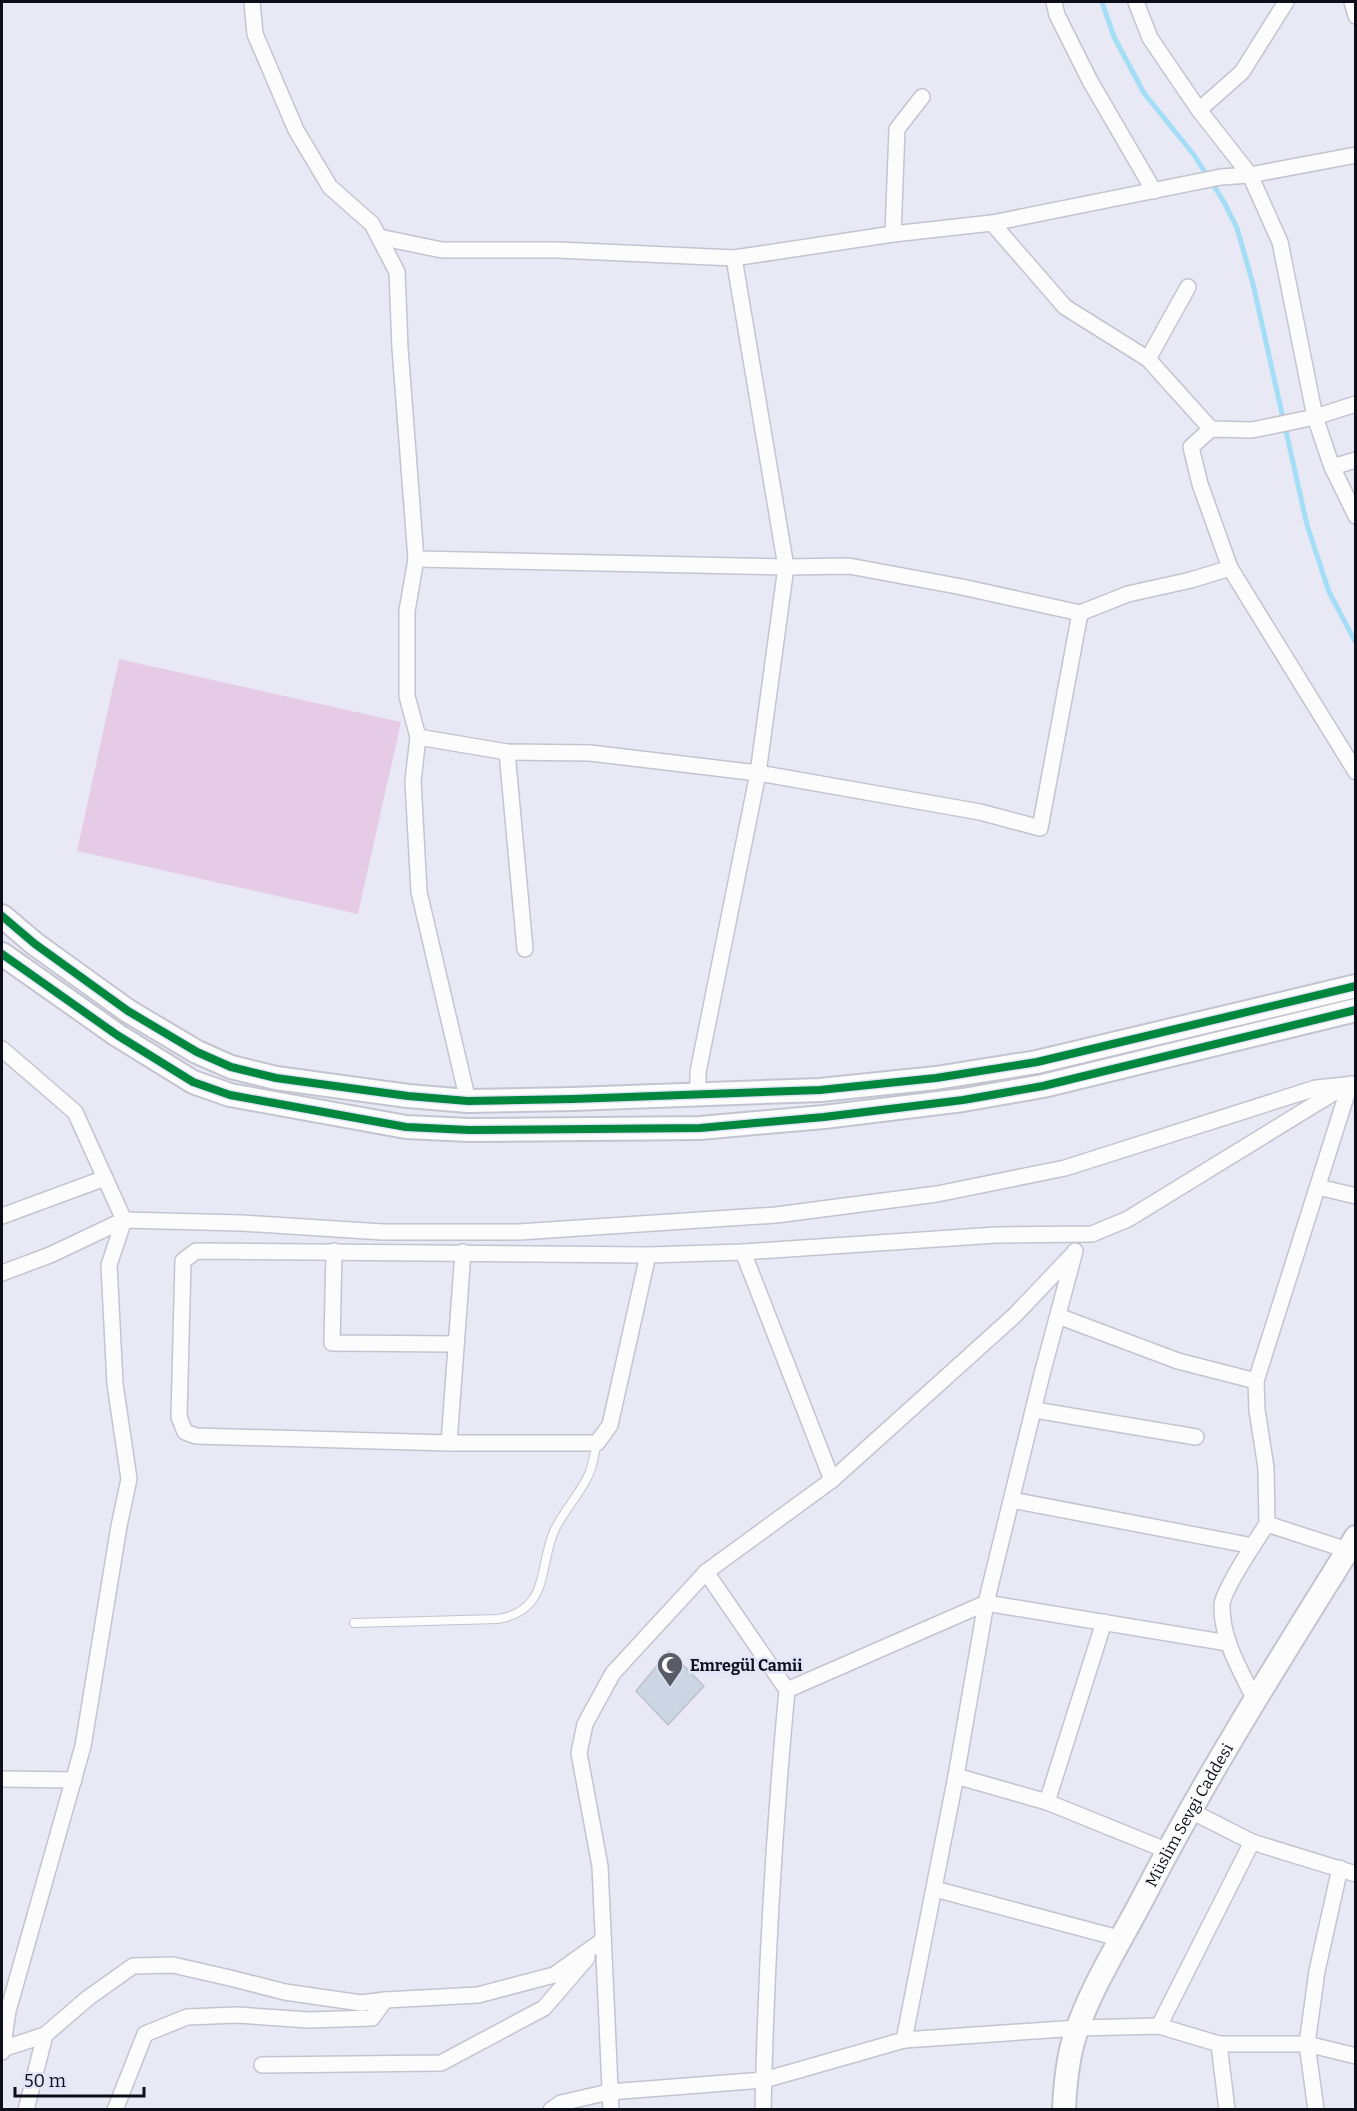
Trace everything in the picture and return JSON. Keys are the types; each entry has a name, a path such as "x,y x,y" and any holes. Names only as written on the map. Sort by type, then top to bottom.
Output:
{"street":[{"path":"252,2 255,34 296,130 330,187 372,224 397,272 400,348 416,559 407,611 407,696 418,737 412,781 419,892 468,1101 469,1130"},
{"path":"1054,2 1057,15 1090,81 1154,190"},
{"path":"1136,2 1150,38 1199,110 1250,175 1280,242 1315,417 1332,467 1356,516"},
{"path":"1199,110 1242,72 1286,2"},
{"path":"1352,2 1356,16"},
{"path":"893,234 897,129 922,97"},
{"path":"379,237 442,250 558,250 735,258 893,234 992,223 1221,177 1250,175 1356,155"},
{"path":"992,223 1065,307 1148,359 1211,429"},
{"path":"698,1095 698,1072 758,773 786,567 735,258"},
{"path":"1148,359 1188,287"},
{"path":"1356,404 1315,417 1252,430 1211,429 1191,447 1200,484 1230,568 1356,772"},
{"path":"1332,467 1356,460"},
{"path":"416,559 786,567 849,566 962,587 1080,613 1128,594 1191,580 1230,568"},
{"path":"418,737 507,753 590,753 758,773 980,812 1040,828 1080,613"},
{"path":"507,753 525,949"},
{"path":"2,916 34,944 128,1011 197,1052 231,1067 298,1081 408,1096 468,1101 832,1089 936,1078 1037,1062 1356,986"},
{"path":"2,954 117,1035 193,1082 230,1095 406,1127 469,1130 700,1128 824,1117 963,1100 1043,1086 1356,1011"},
{"path":"2,1049 75,1112 124,1220 109,1265 115,1384 129,1479 119,1526 83,1746 8,2011 2,2050 45,2035 88,1998 133,1966 173,1965 285,1992 362,2003 478,1995 554,1975 603,1940"},
{"path":"1255,1700 1228,1642 1222,1603 1237,1572 1267,1524 1266,1468 1257,1410 1256,1381 1351,1084"},
{"path":"2,1273 50,1255 124,1220 383,1232 519,1232 776,1215 937,1194 1065,1168 1316,1088 1351,1084"},
{"path":"648,1255 610,1425 597,1443 449,1443 196,1436 184,1432 179,1417 183,1261 196,1251 648,1255 743,1252 996,1235 1092,1234 1128,1219 1351,1084"},
{"path":"2,1213 105,1178"},
{"path":"1318,1187 1356,1196"},
{"path":"611,2109 600,1866 579,1753 585,1724 613,1673 706,1572 832,1480 1015,1315 1092,1234"},
{"path":"334,1251 332,1343 456,1344"},
{"path":"904,2040 935,1889 986,1603 1075,1251"},
{"path":"449,1443 463,1252"},
{"path":"743,1252 832,1480"},
{"path":"1058,1316 1178,1361 1256,1381"},
{"path":"1035,1410 1196,1437"},
{"path":"1012,1500 1253,1546"},
{"path":"1267,1524 1351,1543"},
{"name":"Müslim Sevgi Caddesi","path":"1064,2109 1068,2062 1078,2028 1122,1939 1189,1810 1351,1543"},
{"path":"706,1572 787,1690 777,1797 763,2109"},
{"path":"787,1690 986,1603 1228,1642"},
{"path":"1047,1802 1104,1622"},
{"path":"956,1776 1047,1802 1168,1851"},
{"path":"2,1779 74,1779"},
{"path":"1189,1810 1252,1842 1340,1868 1356,1875"},
{"path":"1159,2026 1252,1842"},
{"path":"1316,2109 1307,2044 1317,1971 1340,1868"},
{"path":"935,1889 1122,1939"},
{"path":"262,2065 441,2063 544,2008 603,1940"},
{"path":"115,2109 145,2034 187,2017 237,2015 309,2020 372,2018 385,2000"},
{"path":"551,2109 561,2103 609,2092 764,2080 904,2040 1078,2028 1159,2026 1220,2044 1307,2044 1356,2056"},
{"path":"26,2109 45,2035"},
{"path":"1220,2044 1227,2109"}],"lane":[{"path":"354,1623 498,1619 525,1609 540,1586 555,1529 589,1476 597,1443"}],"shaded area":[{"path":"119,659 401,722 358,914 77,851"}],"building":[{"name":"Emregül Camii","path":"669,1651 704,1686 668,1725 636,1691"}],"waterway":[{"path":"1102,2 1114,37 1144,93 1194,155 1224,202 1237,228 1253,284 1307,525 1329,592 1356,643"}],"cycle path":[{"path":"2,916 35,944 128,1011 197,1052 231,1067 276,1078 408,1096 468,1101 820,1090 936,1078 1037,1062 1356,986"},
{"path":"2,954 117,1035 193,1082 230,1095 406,1127 469,1130 700,1128 824,1117 963,1100 1043,1086 1356,1010"}],"place":[{"name":"Emregül Camii","path":"670,1688"}]}
